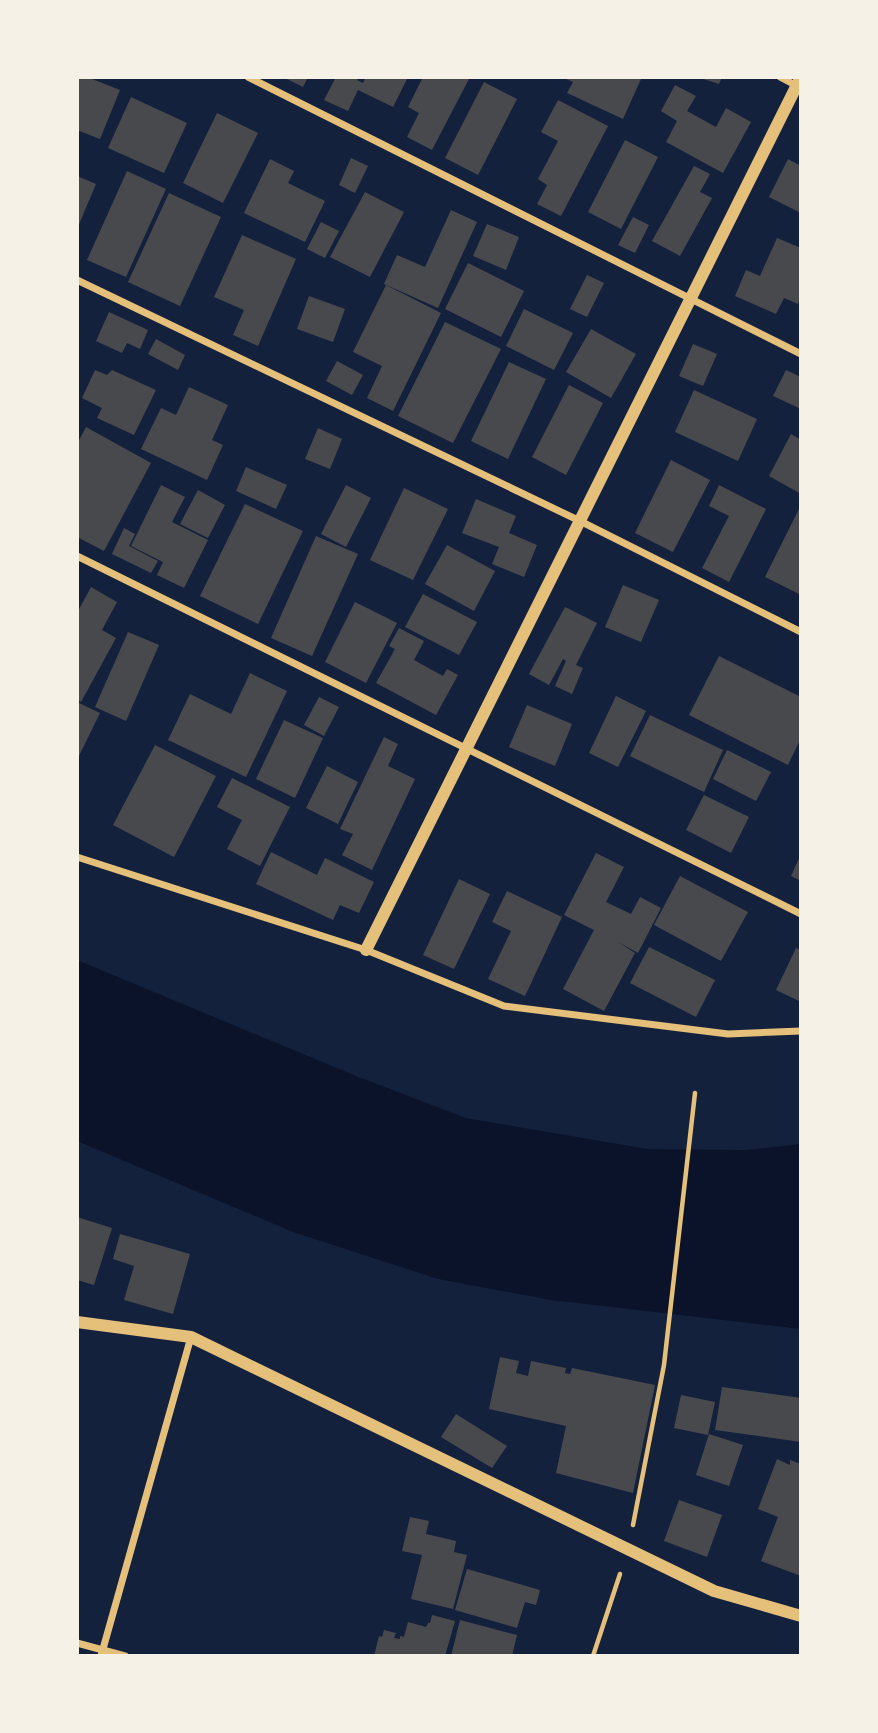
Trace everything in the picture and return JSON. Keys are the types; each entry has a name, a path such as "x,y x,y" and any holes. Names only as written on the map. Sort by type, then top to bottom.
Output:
{"street":[{"path":"248,77 801,354"},
{"path":"366,950 800,83 780,77"},
{"path":"77,279 580,521 801,632"},
{"path":"77,556 801,914"},
{"path":"77,857 366,950 505,1006 728,1034 801,1031"},
{"path":"77,1322 191,1337 714,1591 801,1616"},
{"path":"102,1653 191,1337"},
{"path":"77,1643 102,1653 125,1656"}],"path":[{"path":"593,1656 628,1550 664,1365 695,1093"}],"water":[{"path":"77,960 356,1076 466,1118 648,1149 745,1150 801,1144 801,1329 551,1300 438,1279 293,1232 77,1141"}],"building":[{"path":"80,77 87,77 120,90 100,139 77,130 77,85"},
{"path":"283,77 308,77 303,87"},
{"path":"331,77 359,77 357,80 363,83 366,77 408,77 393,107 358,90 348,111 324,100 335,79"},
{"path":"423,77 470,77 432,150 407,137 419,113 408,107"},
{"path":"562,77 641,79 623,119 567,93 573,82"},
{"path":"697,77 722,77 719,84"},
{"path":"484,82 517,99 478,175 445,158"},
{"path":"675,85 696,96 687,111 716,127 726,108 751,122 723,173 666,142 677,121 661,111"},
{"path":"131,97 187,123 164,173 108,148"},
{"path":"558,100 608,126 561,216 537,204 547,185 538,179 558,141 541,132"},
{"path":"217,113 258,133 223,203 183,183"},
{"path":"625,140 658,157 621,229 588,212"},
{"path":"351,158 368,166 355,193 339,185"},
{"path":"270,159 294,171 288,183 325,201 305,242 244,213"},
{"path":"788,159 801,166 801,213 769,197"},
{"path":"694,166 710,174 700,192 712,198 680,256 652,241"},
{"path":"127,171 166,189 126,277 87,260"},
{"path":"77,176 96,184 77,229"},
{"path":"365,192 404,212 370,277 330,257"},
{"path":"169,193 221,217 180,306 128,282"},
{"path":"451,210 477,222 438,308 384,284 397,255 425,267"},
{"path":"633,217 649,225 635,253 618,245"},
{"path":"321,222 339,231 325,258 307,249"},
{"path":"487,224 519,237 506,270 473,256"},
{"path":"242,235 296,259 258,346 233,335 244,310 214,297"},
{"path":"777,238 801,248 801,296 798,304 784,298 776,314 735,296 746,270 760,276"},
{"path":"468,263 524,291 501,337 445,309"},
{"path":"587,275 604,283 587,317 570,309"},
{"path":"386,285 441,313 393,411 367,398 382,366 353,352"},
{"path":"309,296 345,309 333,342 297,329"},
{"path":"524,309 573,333 554,370 506,346"},
{"path":"109,312 148,330 140,349 127,343 122,353 96,341"},
{"path":"445,322 501,349 453,443 398,416"},
{"path":"591,329 636,354 611,398 566,372"},
{"path":"156,339 185,355 178,370 148,354"},
{"path":"693,344 717,354 703,386 679,376"},
{"path":"337,361 363,375 352,395 326,381"},
{"path":"509,362 546,379 508,459 471,441"},
{"path":"95,370 107,375 112,370 156,390 134,435 97,418 102,408 82,398"},
{"path":"786,370 801,377 801,409 773,396"},
{"path":"569,385 603,403 566,475 532,457"},
{"path":"189,387 228,405 212,440 223,445 207,480 141,449 161,408 176,415"},
{"path":"694,390 757,419 738,461 675,432"},
{"path":"86,427 151,463 104,551 77,537 77,444"},
{"path":"318,428 342,439 330,469 305,459"},
{"path":"791,434 801,440 801,494 769,476"},
{"path":"671,460 710,480 673,552 635,533"},
{"path":"246,467 287,485 276,509 236,491"},
{"path":"161,485 185,497 172,522 208,540 184,588 157,575 163,562 131,546"},
{"path":"346,485 371,498 346,547 321,534"},
{"path":"719,485 766,509 729,582 702,568 729,516 709,506"},
{"path":"404,488 448,509 413,580 370,560"},
{"path":"198,490 225,505 208,538 180,524"},
{"path":"476,499 516,516 509,533 537,545 524,577 492,564 499,547 462,533"},
{"path":"245,504 303,531 258,624 200,596"},
{"path":"801,505 801,595 765,577"},
{"path":"124,528 135,534 129,546 158,561 151,573 112,554"},
{"path":"316,536 358,554 312,656 271,638"},
{"path":"447,545 495,571 474,611 425,584"},
{"path":"623,585 659,600 641,642 605,627"},
{"path":"91,587 117,602 102,630 116,638 81,702 77,699 77,613"},
{"path":"423,594 477,622 459,655 405,627"},
{"path":"355,602 397,623 366,683 325,662"},
{"path":"565,607 597,623 576,665 583,668 572,694 555,686 566,661 563,659 549,685 529,674"},
{"path":"399,628 424,641 414,660 443,676 447,669 458,675 436,715 376,683 395,649 389,646"},
{"path":"128,632 159,645 126,721 95,707"},
{"path":"719,656 801,697 801,738 788,765 689,715"},
{"path":"250,673 287,691 246,777 168,740 190,694 231,714"},
{"path":"616,696 646,711 618,767 589,753"},
{"path":"319,697 339,707 324,736 304,725"},
{"path":"77,702 100,713 77,760"},
{"path":"527,705 572,724 555,766 509,747"},
{"path":"650,715 723,750 704,792 630,756"},
{"path":"284,720 323,738 295,798 256,779"},
{"path":"384,737 398,744 388,766 415,779 372,870 342,855 353,834 340,829"},
{"path":"155,745 216,776 174,857 113,825"},
{"path":"727,750 771,772 756,801 713,779"},
{"path":"327,766 358,782 338,824 306,808"},
{"path":"232,778 290,807 260,866 227,849 242,820 217,807"},
{"path":"704,795 749,817 731,853 686,830"},
{"path":"271,852 317,875 325,858 374,882 359,913 340,905 333,920 256,884"},
{"path":"596,853 624,867 606,902 631,914 640,897 661,908 638,953 618,942 635,953 604,1011 563,989 594,930 564,915"},
{"path":"801,854 801,881 791,876"},
{"path":"680,876 748,912 721,961 654,925"},
{"path":"459,879 490,894 454,969 423,955"},
{"path":"507,891 562,917 525,996 488,979 511,931 492,922"},
{"path":"649,947 715,980 696,1017 630,983"},
{"path":"796,948 801,950 801,1002 776,990"},
{"path":"77,1217 112,1228 94,1285 77,1280"},
{"path":"120,1234 190,1254 173,1314 124,1300 134,1266 113,1259"},
{"path":"500,1357 519,1361 516,1373 528,1376 531,1361 566,1368 565,1373 570,1374 572,1368 655,1385 633,1493 556,1473 566,1426 489,1409"},
{"path":"722,1387 801,1398 801,1442 715,1430"},
{"path":"681,1395 715,1402 708,1435 674,1428"},
{"path":"456,1414 507,1446 492,1468 441,1437"},
{"path":"709,1434 743,1445 729,1486 696,1475"},
{"path":"777,1459 790,1465 790,1460 801,1464 801,1576 761,1561 778,1517 758,1509"},
{"path":"679,1500 722,1515 707,1557 664,1541"},
{"path":"410,1517 429,1521 426,1534 456,1541 454,1552 467,1555 453,1609 411,1599 422,1555 402,1551"},
{"path":"467,1569 540,1590 536,1605 525,1602 517,1628 455,1610"},
{"path":"432,1615 455,1621 445,1656 374,1656 379,1636 382,1637 384,1630 396,1633 394,1638 400,1639 400,1636 404,1637 408,1622 426,1627"},
{"path":"460,1620 517,1635 512,1656 451,1656"}]}
